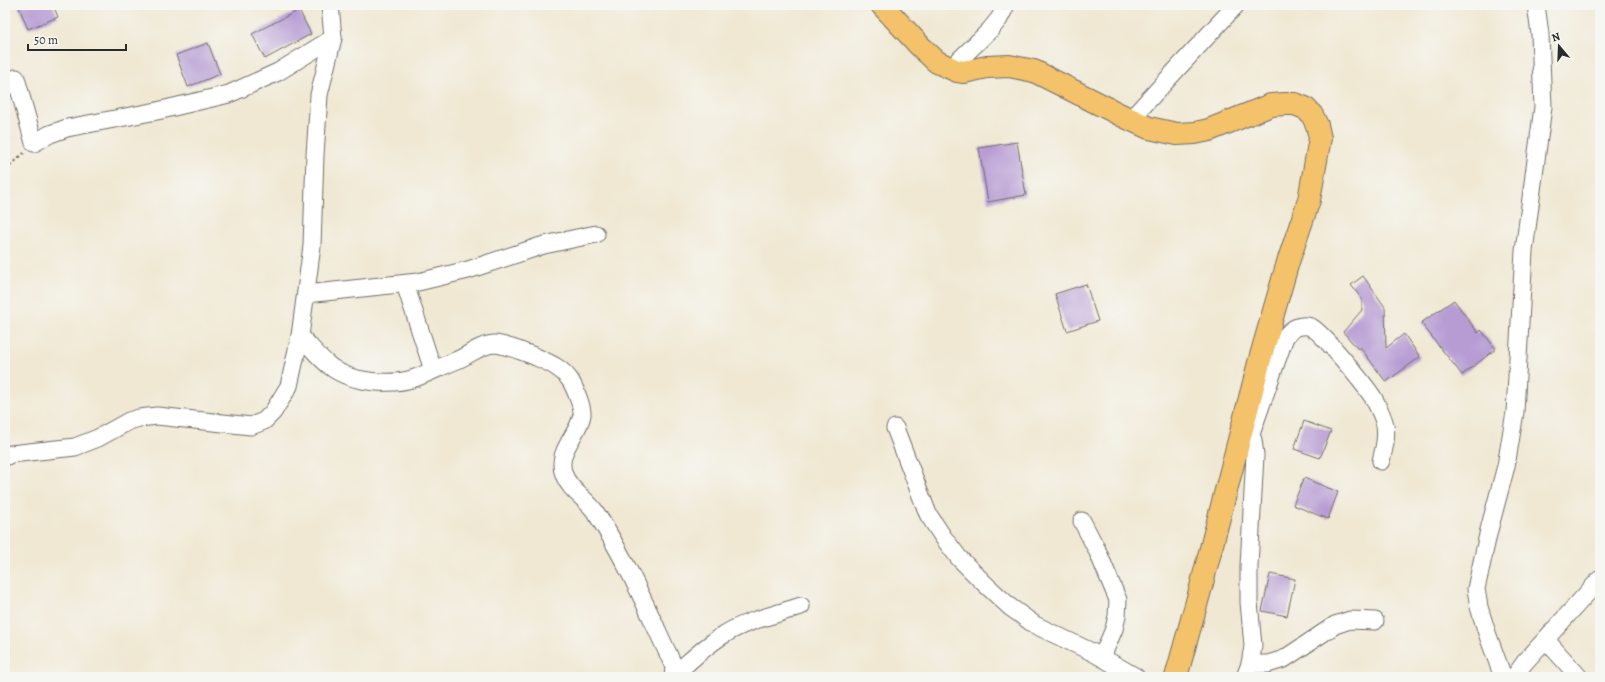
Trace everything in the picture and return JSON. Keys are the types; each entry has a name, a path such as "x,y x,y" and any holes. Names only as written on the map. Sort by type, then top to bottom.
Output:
{"main road":[{"path":"882,5 937,62 964,72 987,67 1008,66 1034,71 1149,128 1177,134 1195,133 1209,130 1271,105 1285,104 1295,104 1305,108 1312,115 1317,125 1320,138 1308,200 1266,337 1247,428 1176,677"}],"street":[{"path":"5,457 11,454 75,447 98,438 129,421 139,418 157,416 251,426 264,421 273,412 289,386 300,336 306,294 312,246 315,155 319,95 332,38 330,5"},
{"path":"951,68 990,30 999,19 1006,5"},
{"path":"1131,119 1236,5"},
{"path":"1503,677 1483,620 1476,597 1476,590 1489,530 1506,466 1515,412 1524,250 1542,107 1540,34 1536,5"},
{"path":"16,78 34,143 50,134 67,128 157,111 229,94 278,72 332,38"},
{"path":"306,294 405,284 468,270 544,245 596,234"},
{"path":"405,284 433,370"},
{"path":"1247,671 1253,646 1249,602 1249,566 1255,446 1247,428 1285,337 1289,331 1295,327 1311,327 1361,381 1380,410 1385,425 1386,439 1381,461"},
{"path":"300,336 332,368 348,376 367,381 387,382 414,378 480,348 495,344 521,351 558,367 570,380 581,406 582,414 564,452 562,463 564,476 572,488 596,512 633,579 674,667 673,676"},
{"path":"895,428 928,514 943,538 959,558 1010,607 1035,625 1102,658 1136,677"},
{"path":"1082,521 1097,550 1118,600 1114,629 1102,658"},
{"path":"1514,677 1525,662 1600,579"},
{"path":"673,676 705,648 726,633 752,622 801,606"},
{"path":"1247,671 1284,659 1335,625 1350,620 1375,621"},
{"path":"1546,640 1579,677"}],"path":[{"path":"5,170 34,143"}],"building":[{"path":"18,5 53,5 58,17 28,29"},
{"path":"299,10 311,34 265,59 252,34"},
{"path":"208,43 220,74 188,87 176,55"},
{"path":"1017,142 1026,195 988,202 979,148"},
{"path":"1363,276 1385,307 1386,348 1404,334 1420,357 1386,382 1360,347 1358,349 1343,332 1362,310 1362,299 1351,285"},
{"path":"1086,284 1098,321 1067,331 1055,294"},
{"path":"1454,300 1478,333 1481,330 1496,349 1462,375 1421,323"},
{"path":"1304,421 1331,431 1320,458 1294,449"},
{"path":"1304,478 1338,492 1328,519 1293,505"},
{"path":"1270,574 1295,579 1287,616 1262,611"}]}
